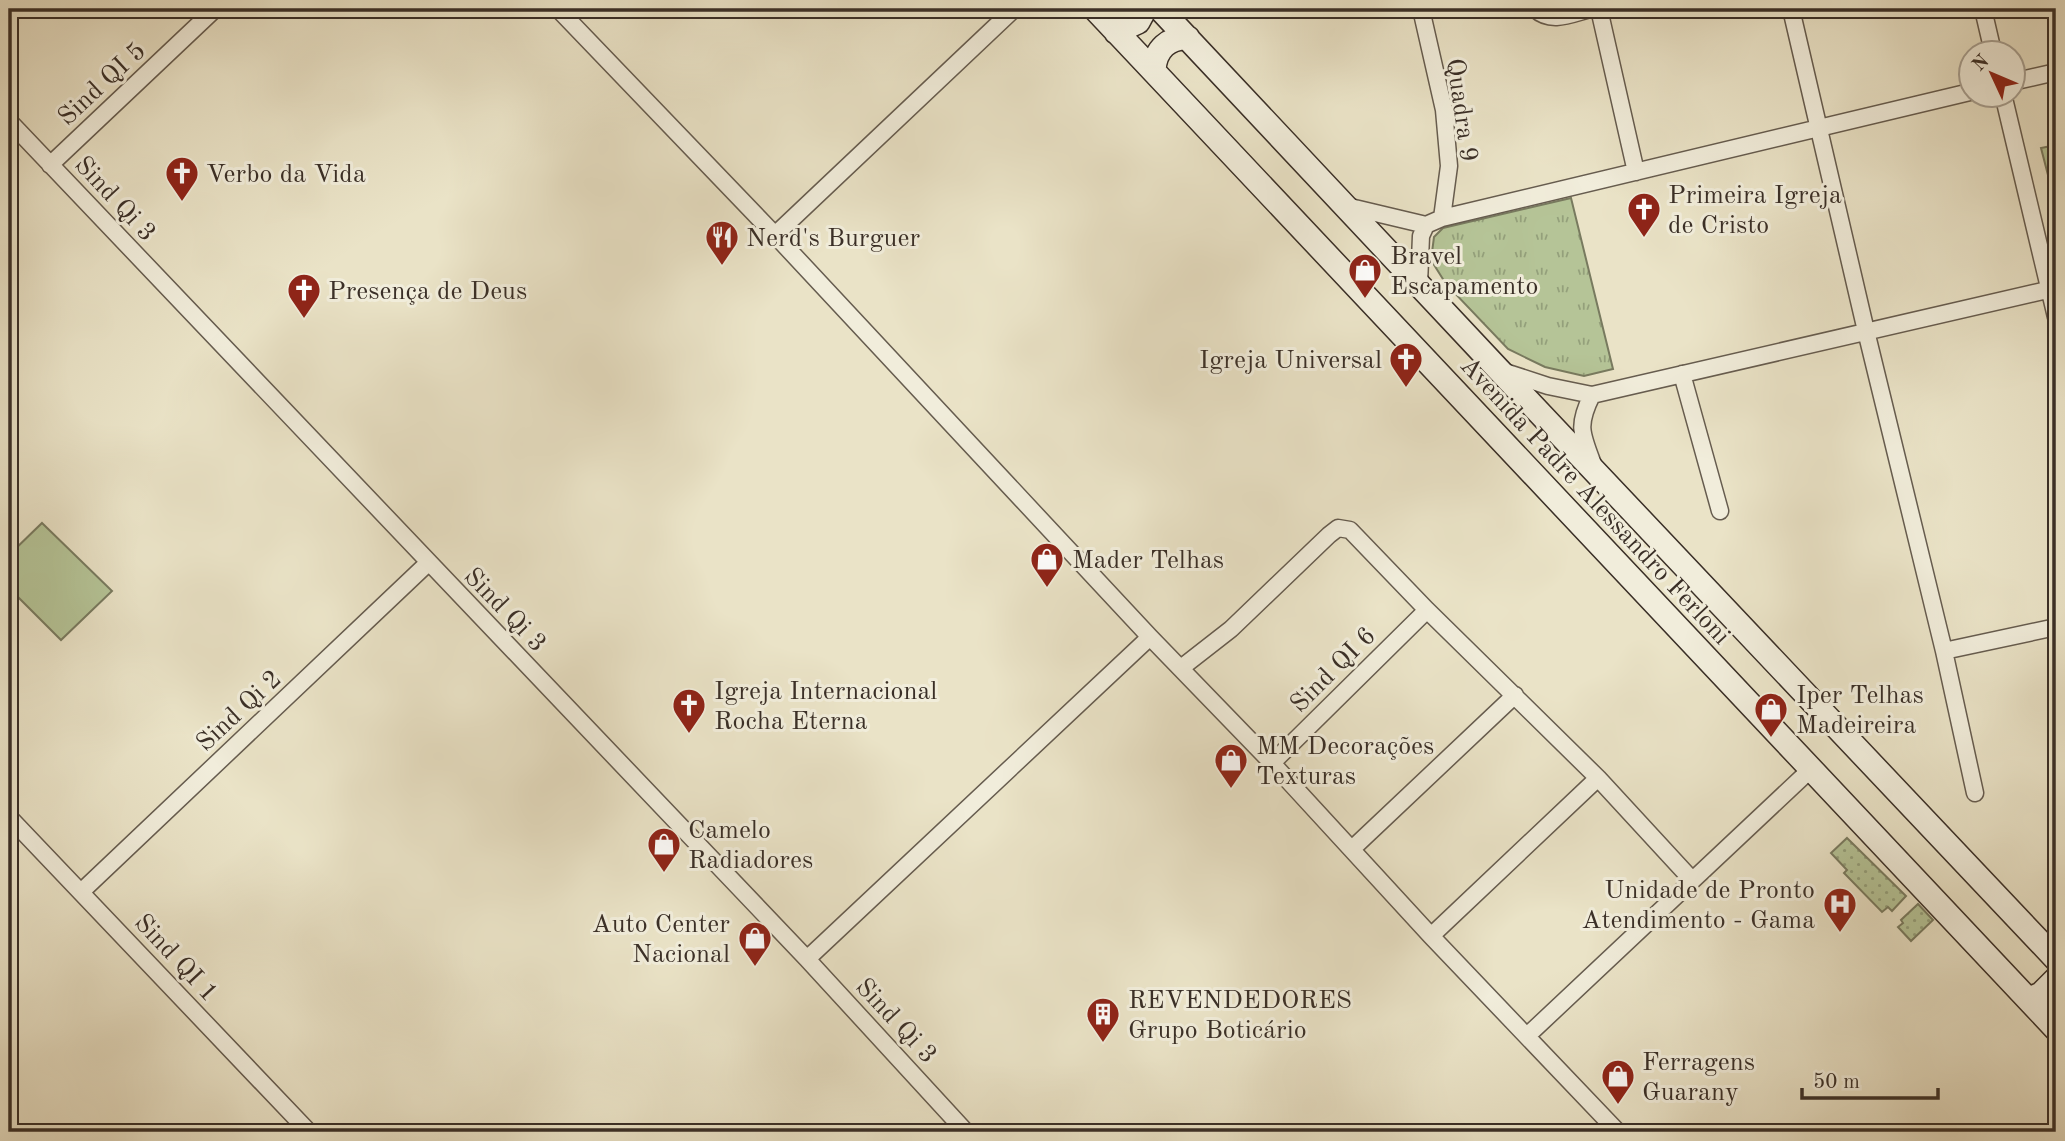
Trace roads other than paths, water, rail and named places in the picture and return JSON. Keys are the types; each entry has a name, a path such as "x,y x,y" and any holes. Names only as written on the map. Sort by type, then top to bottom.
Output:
{"main road":[{"name":"Avenida Padre Alessandro Ferloni","path":"1095,9 2029,999 2055,1021"},
{"path":"1116,32 1138,22 1145,9"},
{"name":"Avenida Padre Alessandro Ferloni","path":"1168,12 1188,38 1498,369 2056,959"},
{"path":"1154,70 1154,62 1163,47 1173,38 1188,38"},
{"path":"2029,999 2041,994 2056,979"}],"street":[{"name":"Sind QI 5","path":"50,164 215,9"},
{"path":"558,9 775,235 1618,1132"},
{"path":"775,235 1014,9"},
{"name":"Quadra 9","path":"1421,9 1444,110 1448,166 1442,218"},
{"path":"1535,9 1543,16 1553,18 1590,9"},
{"path":"1599,9 1636,172"},
{"path":"1791,9 1944,651 1975,793"},
{"path":"1983,9 1990,38"},
{"path":"2026,79 2056,72"},
{"path":"1346,206 1426,225 1442,218 1956,95"},
{"path":"2007,108 2053,289 2056,317"},
{"name":"Sind Qi 3","path":"9,121 807,959 966,1132"},
{"path":"1419,284 1421,236 1426,225"},
{"path":"1498,369 1548,386 1592,395 2053,289"},
{"path":"1682,374 1720,511"},
{"path":"1592,395 1581,422 1584,440 1595,470"},
{"path":"1181,668 1231,629 1338,528 1350,530 1427,610 1598,778 1692,880"},
{"name":"Sind Qi 2","path":"81,892 428,563"},
{"name":"Sind QI 6","path":"1272,763 1427,610"},
{"path":"1944,651 2056,627"},
{"path":"807,959 1150,637"},
{"path":"1352,849 1515,695"},
{"path":"1527,1036 1811,769"},
{"path":"1432,936 1598,778"},
{"name":"Sind QI 1","path":"9,817 309,1132"}],"place":[{"name":"Verbo da Vida","path":"182,203"},
{"name":"Primeira Igreja de Cristo","path":"1644,239"},
{"name":"Nerd's Burguer","path":"722,267"},
{"name":"Bravel Escapamento","path":"1365,300"},
{"name":"Presença de Deus","path":"304,320"},
{"name":"Igreja Universal","path":"1406,389"},
{"name":"Mader Telhas","path":"1047,589"},
{"name":"Igreja Internacional Rocha Eterna","path":"689,735"},
{"name":"Iper Telhas Madeireira","path":"1771,739"},
{"name":"MM Decorações Texturas","path":"1231,790"},
{"name":"Camelo Radiadores","path":"664,874"},
{"name":"Unidade de Pronto Atendimento - Gama","path":"1840,934"},
{"name":"Auto Center Nacional","path":"755,968"},
{"name":"REVENDEDORES Grupo Boticário","path":"1103,1044"},
{"name":"Ferragens Guarany","path":"1618,1106"}]}
